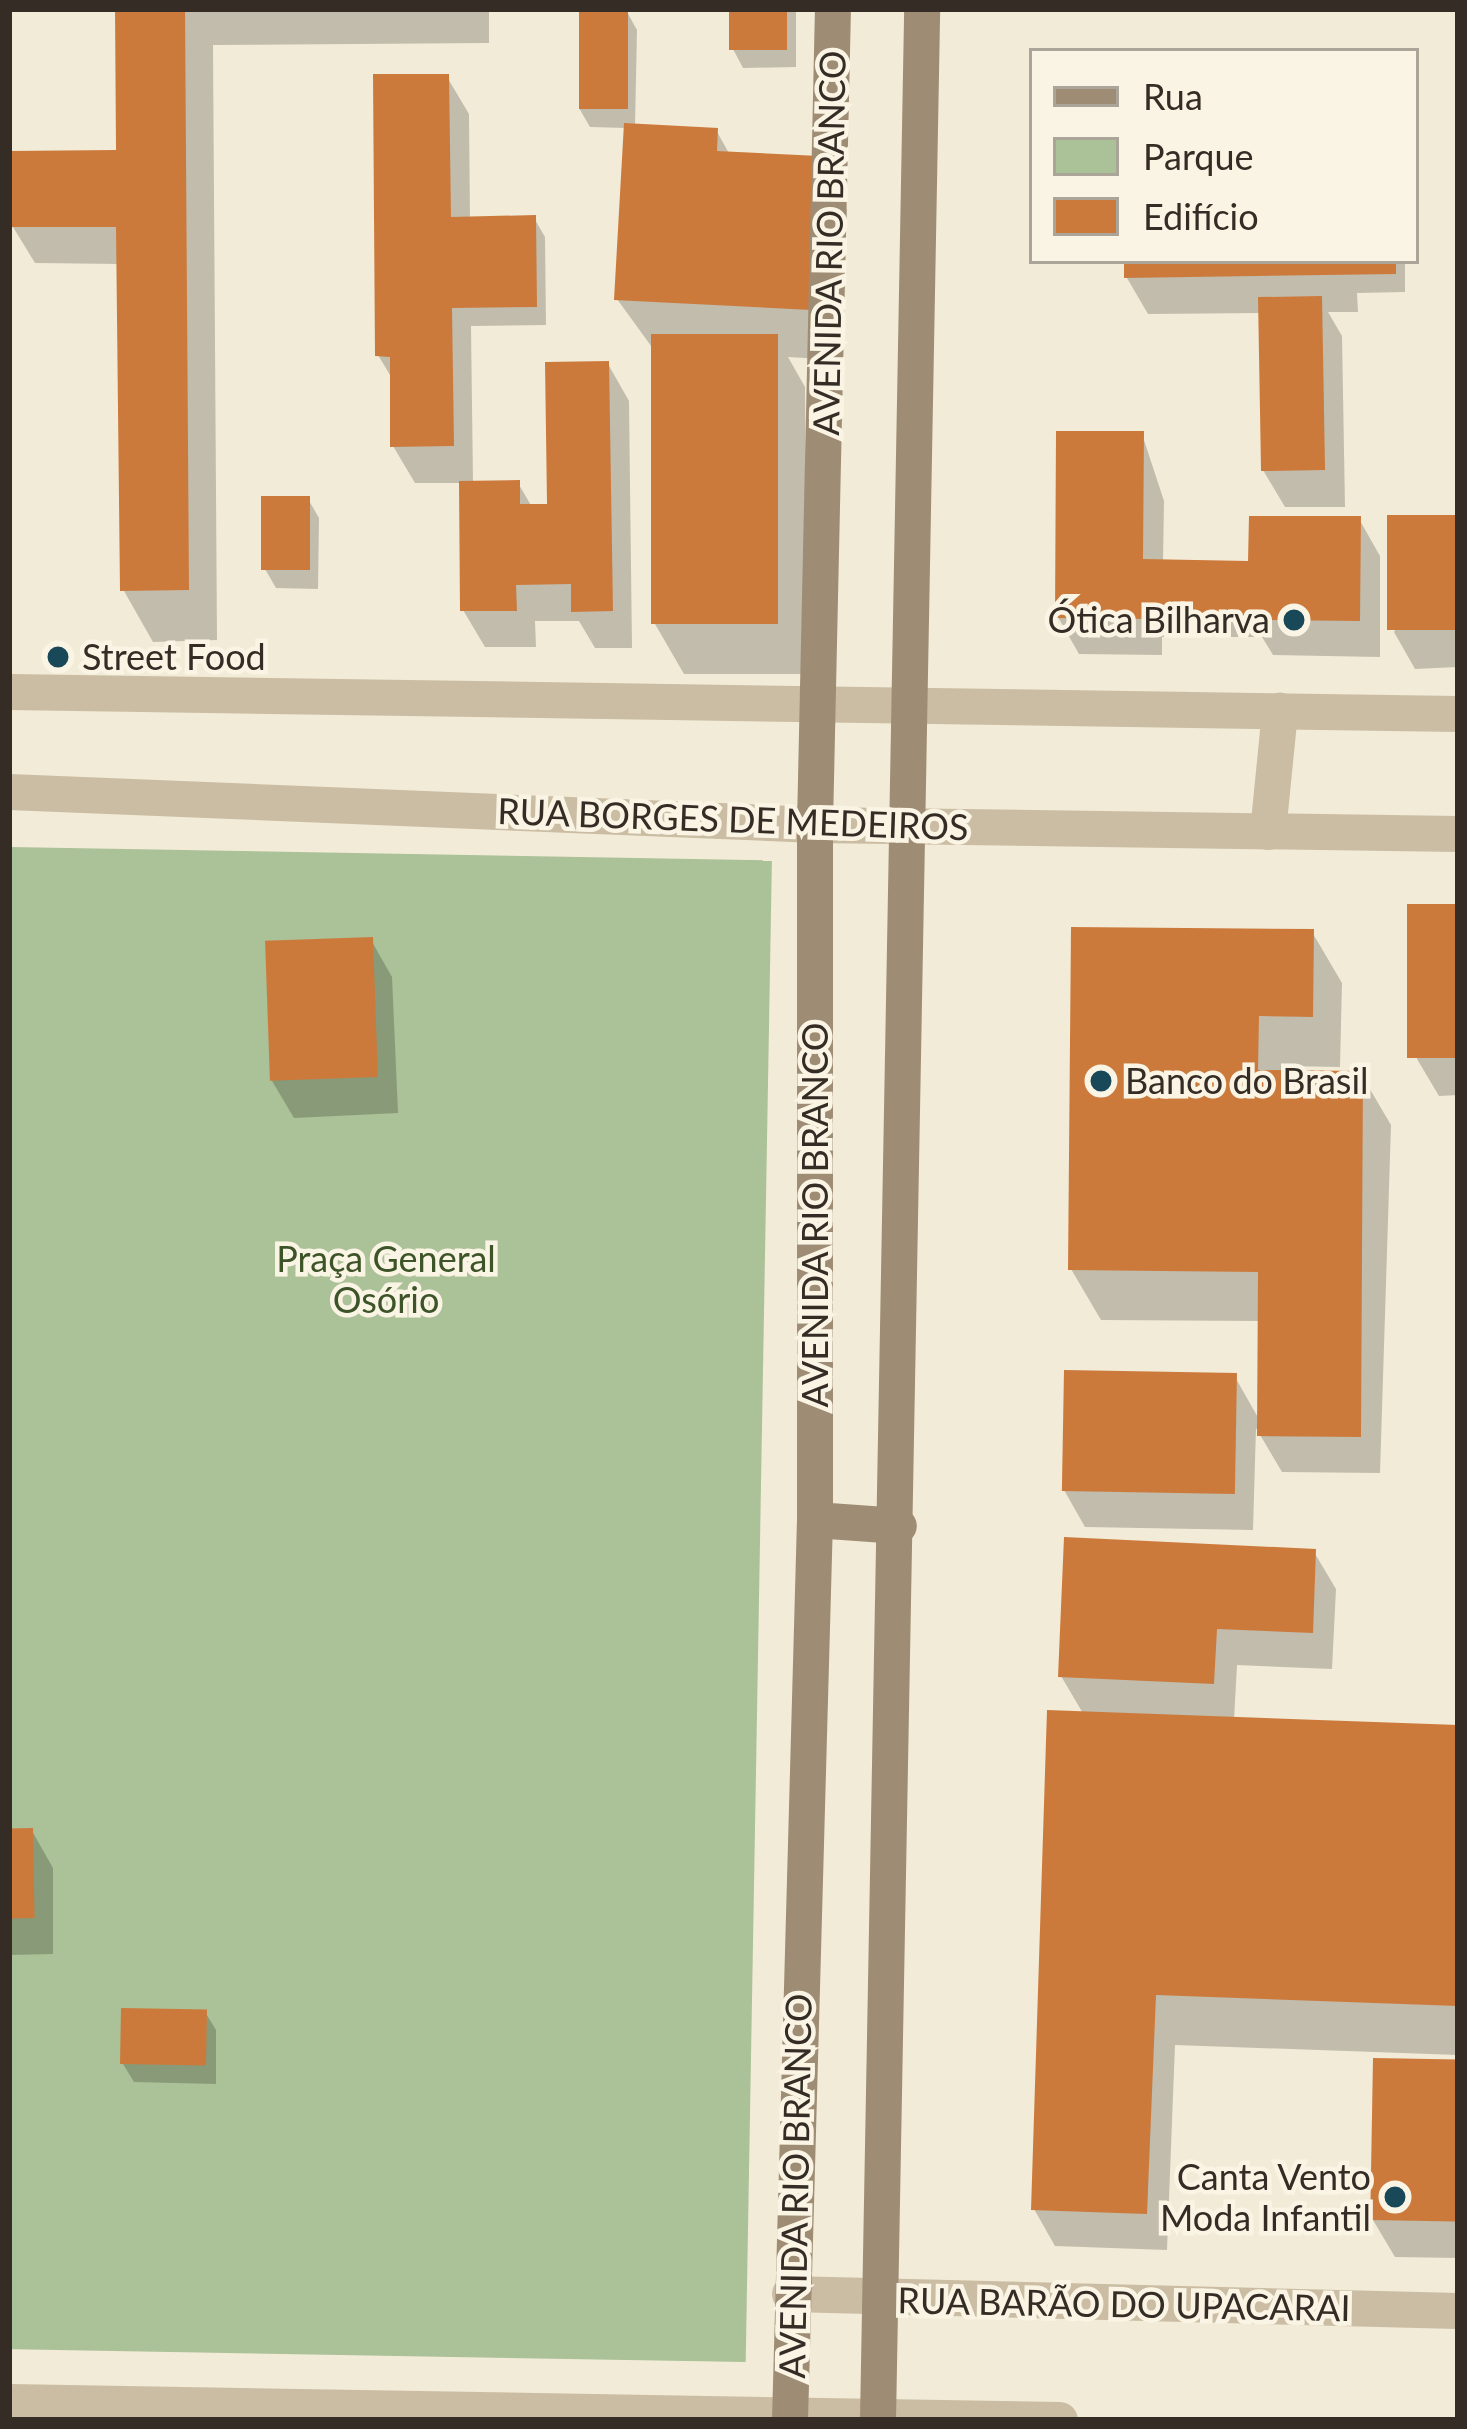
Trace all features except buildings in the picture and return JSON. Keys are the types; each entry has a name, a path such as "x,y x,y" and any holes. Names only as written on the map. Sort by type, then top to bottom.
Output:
{"street":[{"name":"AVENIDA RIO BRANCO","path":"790,2418 815,1520 815,825 833,9"},
{"path":"878,2419 899,1526 922,9"},
{"path":"9,692 1458,714"},
{"path":"1268,832 1280,712"},
{"name":"RUA BORGES DE MEDEIROS","path":"9,792 815,825 1458,835"},
{"path":"815,1520 899,1526"},
{"name":"RUA BARÃO DO UPACARAI","path":"790,2294 1458,2311"},
{"path":"9,2402 1060,2420"}],"green space":[{"name":"Praça General Osório","path":"9,847 772,860 746,2362 9,2349"}],"place":[{"name":"Ótica Bilharva","path":"1294,620"},
{"name":"Street Food","path":"58,657"},
{"name":"Banco do Brasil","path":"1101,1081"},
{"name":"Canta Vento Moda Infantil","path":"1395,2197"}]}
